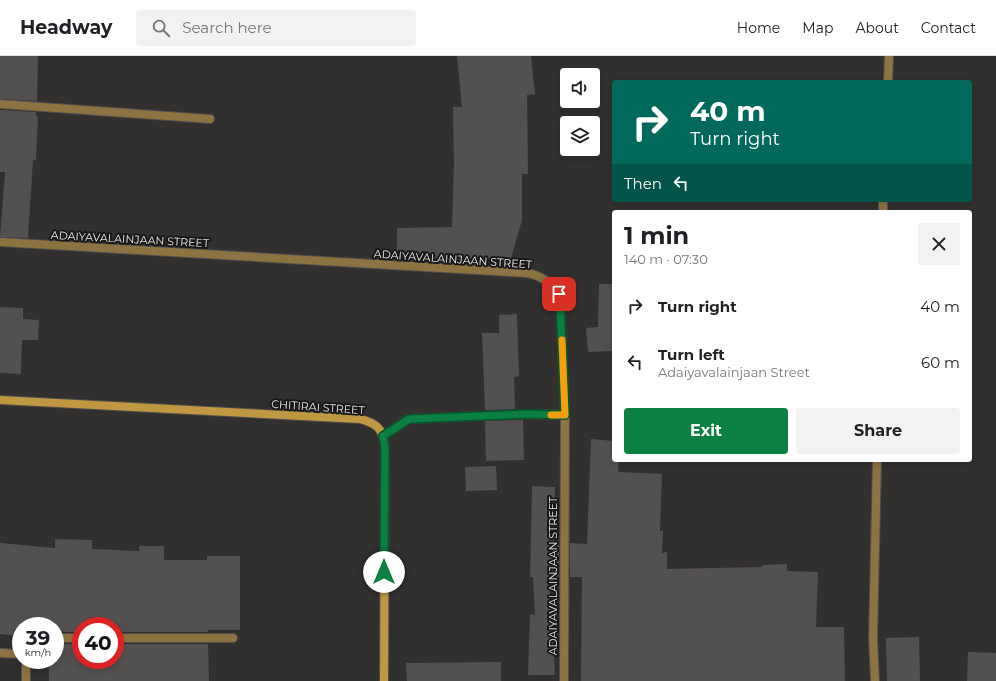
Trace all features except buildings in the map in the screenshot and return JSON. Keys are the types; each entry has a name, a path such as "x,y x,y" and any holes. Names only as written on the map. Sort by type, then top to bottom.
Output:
{"street":[{"path":"888,80 889,56"},
{"path":"0,104 210,119"},
{"name":"ADAIYAVALAINJAAN STREET","path":"0,242 532,273 551,285 556,289 560,298 565,415 564,681"},
{"name":"CHITIRAI STREET","path":"0,400 360,419 367,420 378,427 383,436"},
{"path":"384,681 385,448 383,436 409,419 528,414 565,415"},
{"path":"875,681 874,638 877,462"},
{"path":"124,638 233,638"},
{"path":"0,654 12,654"},
{"path":"26,669 26,681"}],"slow traffic":[{"path":"551,415 565,415 562,340"}],"route":[{"path":"384,572 385,448 383,436 409,419 528,414 565,415 559,294"}]}
